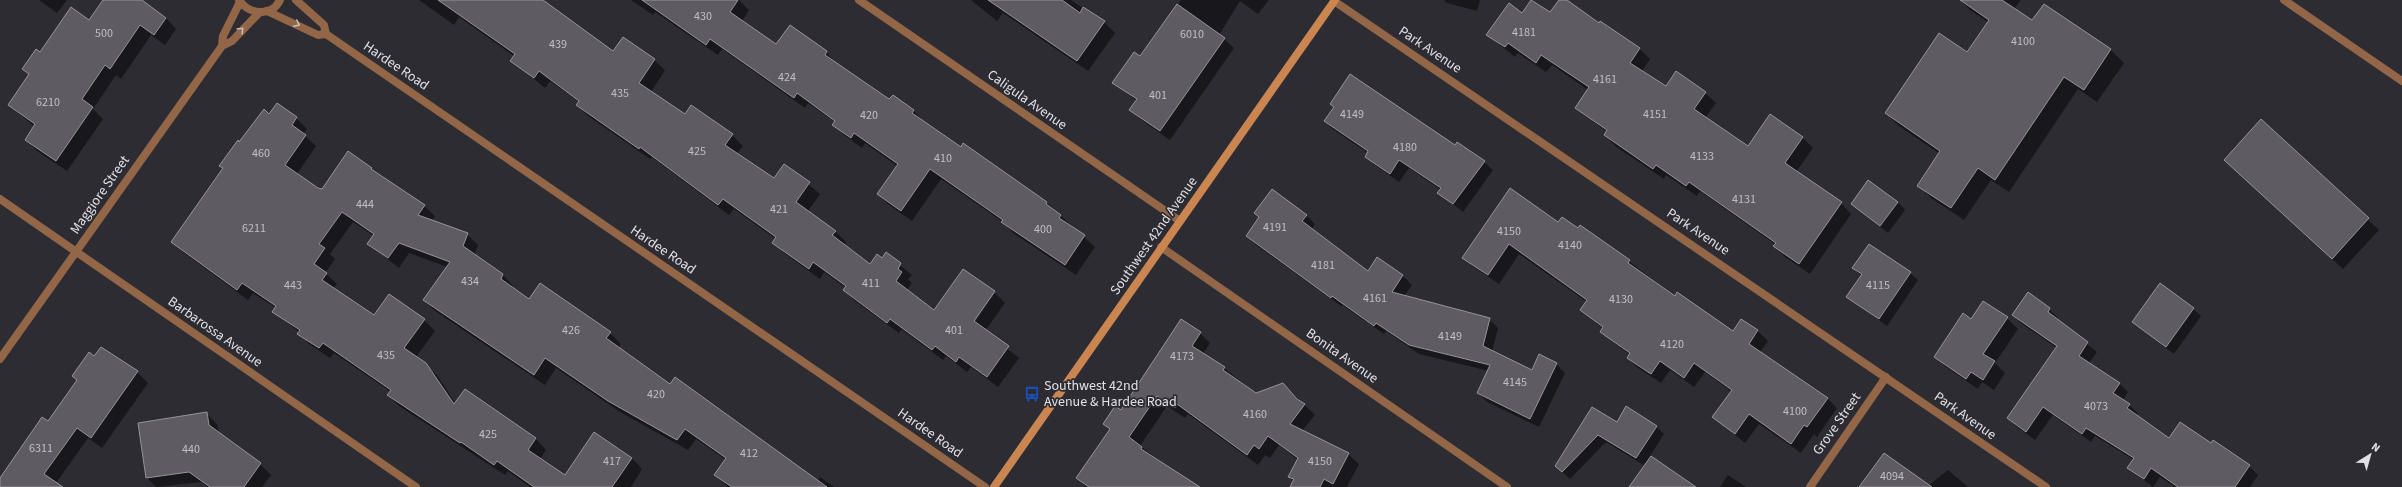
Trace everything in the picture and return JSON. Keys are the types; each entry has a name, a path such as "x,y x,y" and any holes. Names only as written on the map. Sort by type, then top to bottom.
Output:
{"main road":[{"name":"Southwest 42nd Avenue","path":"994,487 1335,0"}],"street":[{"name":"Maggiore Street","path":"0,359 222,46 232,41 263,12 274,8 280,0"},
{"name":"Hardee Road","path":"296,0 324,25 326,34"},
{"name":"Caligula Avenue","path":"858,0 1180,221"},
{"name":"Park Avenue","path":"1335,0 2046,487"},
{"path":"2284,0 2402,81"},
{"name":"Maggiore Street","path":"222,46 223,36 240,1"},
{"name":"Hardee Road","path":"240,1 252,11 263,12 318,34 326,34 985,487"},
{"name":"Barbarossa Avenue","path":"0,199 416,487"},
{"name":"Bonita Avenue","path":"1161,247 1507,487"},
{"name":"Grove Street","path":"1810,487 1886,377"}],"building":[{"path":"103,0 142,0 166,18 154,35 140,25 110,69 105,65 82,99 93,107 56,161 25,140 35,124 8,105 29,74 22,69 36,49 40,52 71,7 89,20"},
{"path":"438,0 543,0 613,51 623,37 655,59 639,83 685,114 691,105 733,134 725,145 774,178 784,164 810,182 796,202 836,231 832,235 870,264 877,254 882,258 886,252 901,263 898,269 902,272 896,281 934,310 963,269 995,291 974,321 1009,346 987,377 959,357 956,362 935,346 932,350 890,319 887,323 843,290 846,286 813,262 809,269 772,243 776,237 723,199 718,205 640,147 639,149 576,105 579,101 539,71 534,78 510,61 515,54"},
{"path":"642,0 738,0 730,12 776,44 790,25 827,51 825,55 889,99 893,95 914,110 912,113 961,147 963,143 1047,202 1046,204 1061,215 1059,218 1085,235 1065,265 1001,222 1003,220 930,169 901,211 877,194 898,164 854,133 851,138 832,125 835,121 797,93 794,98 710,39 706,45"},
{"path":"988,0 1062,0 1080,13 1083,7 1105,21 1077,61"},
{"path":"1531,0 1550,12 1559,0 1567,0 1599,23 1600,21 1640,48 1630,63 1666,86 1676,71 1706,92 1694,109 1748,146 1770,114 1803,137 1785,163 1842,202 1799,264 1773,246 1776,243 1689,182 1686,186 1656,165 1653,169 1604,135 1607,130 1575,108 1589,87 1541,55 1536,63 1508,43 1505,47 1486,35 1509,3 1522,13"},
{"path":"1960,0 2002,0 2032,20 2044,4 2111,49 2084,90 2064,77 1995,180 1978,168 1951,208 1917,186 1940,151 1885,113 1939,33 1967,52 1989,20"},
{"path":"1177,4 1225,38 1160,131 1129,110 1137,99 1112,83 1134,52 1140,56"},
{"path":"1350,74 1455,145 1457,142 1485,161 1453,204 1437,193 1441,188 1399,160 1390,174 1365,157 1368,151 1324,121 1334,107 1330,104"},
{"path":"277,103 297,117 292,125 306,135 285,165 318,188 322,189 348,151 372,168 371,169 425,205 418,215 468,233 463,246 503,274 501,279 529,299 540,283 611,332 606,338 670,384 675,377 827,487 732,487 714,475 726,458 685,429 677,440 608,401 545,358 534,375 423,300 450,262 399,243 388,258 367,244 374,234 342,212 319,244 325,248 314,264 327,273 322,280 374,315 389,294 425,319 404,348 426,363 454,404 465,389 536,438 528,450 565,475 594,432 632,458 612,487 534,487 497,461 494,465 387,395 391,390 323,343 319,348 297,334 300,330 272,312 276,306 242,283 237,290 171,242 223,168 219,166 238,140 239,142 264,109 269,114"},
{"path":"2261,119 2369,218 2332,259 2224,160"},
{"path":"1868,180 1898,202 1880,226 1851,204"},
{"path":"1510,188 1558,222 1562,217 1578,228 1580,225 1630,260 1628,263 1675,296 1677,292 1733,331 1741,319 1758,330 1749,344 1828,398 1807,427 1804,425 1791,444 1749,414 1735,434 1712,417 1732,390 1694,363 1684,378 1660,361 1651,374 1627,358 1630,353 1600,332 1603,327 1580,310 1587,300 1509,244 1488,275 1462,258"},
{"path":"1272,189 1307,215 1302,221 1368,271 1377,257 1403,275 1392,292 1490,318 1483,346 1532,370 1539,354 1557,363 1530,419 1477,393 1490,365 1409,345 1376,323 1374,326 1332,296 1331,298 1246,236 1259,217 1254,213"},
{"path":"1869,244 1911,272 1879,319 1846,297 1862,274 1852,268"},
{"path":"2160,283 2194,308 2166,347 2132,322"},
{"path":"2028,292 2050,308 2048,312 2088,342 2079,356 2120,383 2113,393 2130,404 2127,408 2169,438 2180,422 2211,443 2213,440 2250,465 2235,487 2178,487 2151,468 2144,479 2127,468 2134,458 2086,428 2082,434 2043,407 2026,432 2007,418 2057,346 2012,315"},
{"path":"1983,301 2008,317 1983,354 1995,361 1983,380 1971,372 1966,379 1934,357 1963,313 1971,319"},
{"path":"1181,319 1201,332 1192,346 1225,367 1223,370 1256,393 1283,383 1297,399 1305,404 1290,424 1349,453 1333,484 1324,479 1320,487 1290,487 1294,479 1288,477 1298,458 1268,436 1259,449 1254,445 1247,455 1177,404 1175,408 1157,396 1129,437 1142,447 1141,449 1200,487 1089,487 1076,478 1110,429 1103,424 1115,406 1121,410"},
{"path":"101,347 138,371 91,438 77,428 44,474 63,487 0,487 0,478 42,417 48,421 77,380 72,376 89,352 94,356"},
{"path":"1626,406 1657,426 1636,458 1598,435 1562,472 1555,466 1592,407 1617,422"},
{"path":"207,412 209,425 261,463 244,487 210,487 189,472 146,478 138,423"},
{"path":"1884,453 1932,487 1859,487"},
{"path":"1651,456 1696,487 1629,487"}],"place":[{"name":"Southwest 42nd Avenue & Hardee Road","path":"1032,394"}]}
